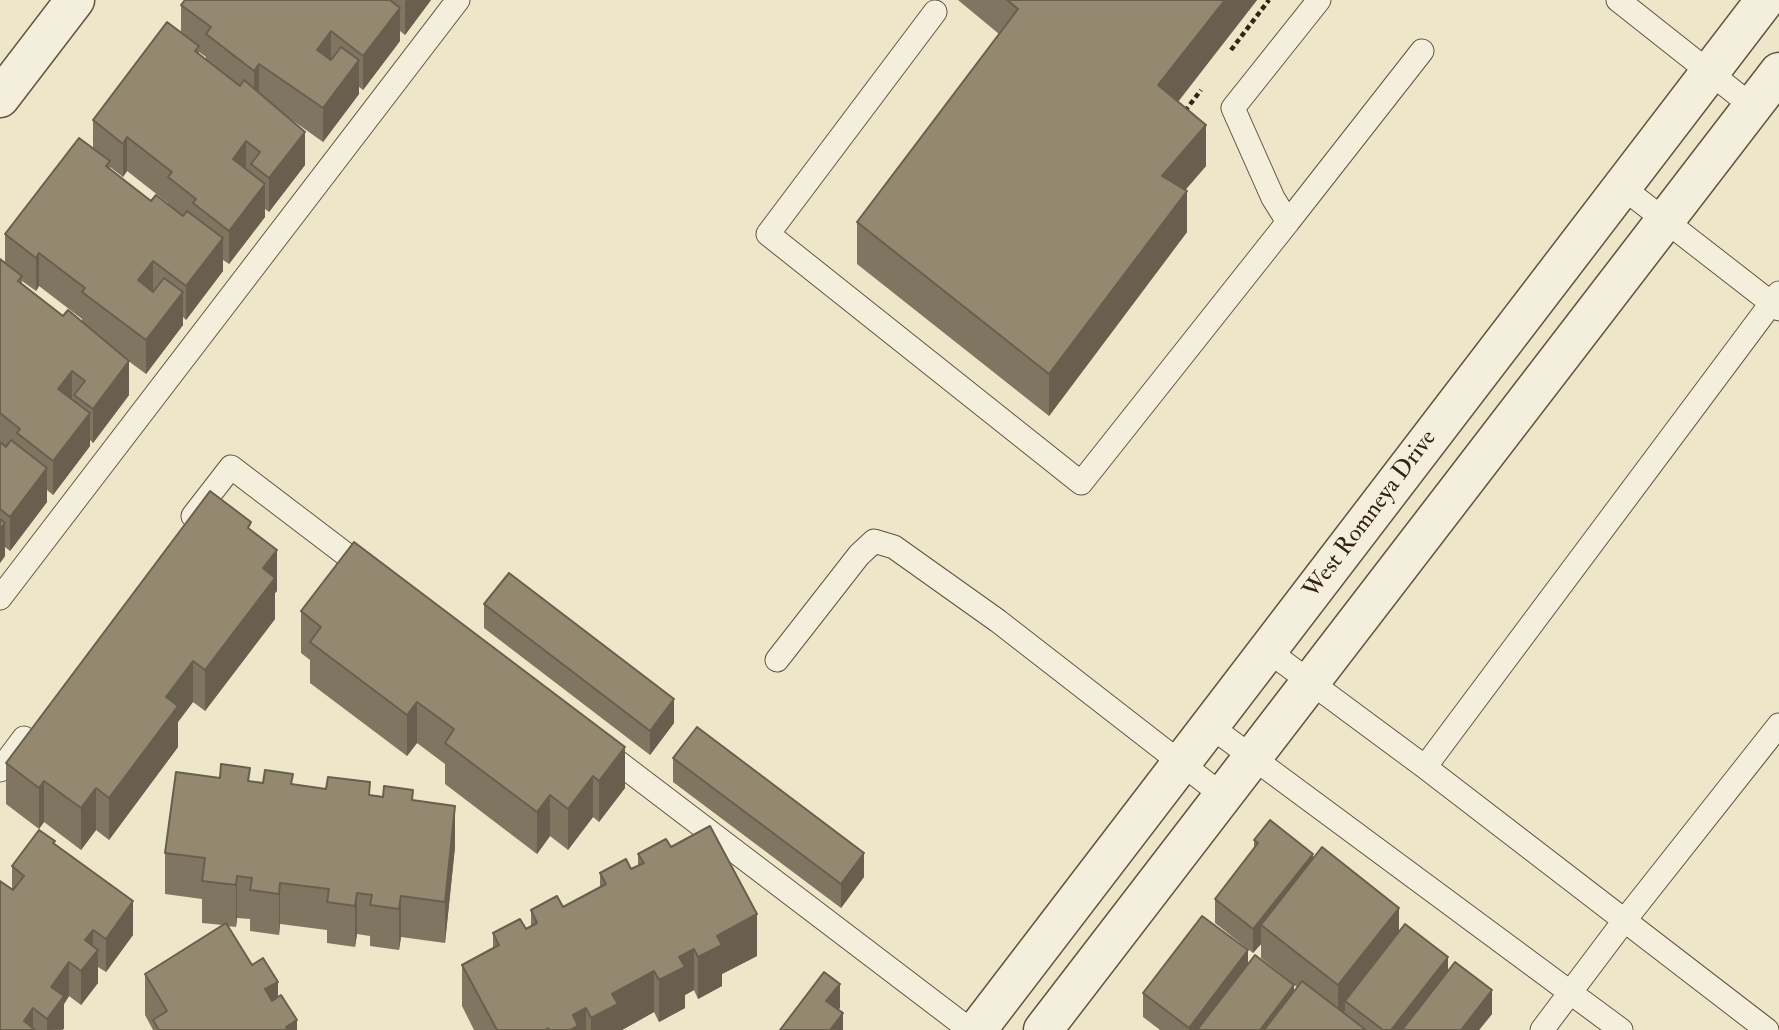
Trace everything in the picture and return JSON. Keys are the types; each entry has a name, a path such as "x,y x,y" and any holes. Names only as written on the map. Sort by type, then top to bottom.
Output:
{"street":[{"path":"0,98 75,0"},
{"name":"West Romneya Drive","path":"977,1030 1765,0"},
{"path":"1043,1030 1779,72"}],"lane":[{"path":"0,598 458,0"},
{"path":"1288,222 1273,198 1233,108 1319,0"},
{"path":"1618,0 1752,106"},
{"path":"934,12 768,234 1081,483 1422,51"},
{"path":"1425,767 1777,302 1622,187"},
{"path":"181,532 231,467 386,585"},
{"path":"777,660 859,555 874,541 894,547 967,599 1222,796"},
{"path":"1267,650 1425,767 1767,1030"},
{"path":"0,770 41,716"},
{"path":"1542,1030 1624,921 1779,725"},
{"path":"1210,726 1621,1030"},
{"path":"584,736 970,1030"}],"building":[{"path":"185,0 390,0 400,8 363,56 331,31 317,50 331,60 341,47 359,60 323,108 259,64 254,71 206,34 211,27 181,5"},
{"path":"1007,0 1225,0 1158,85 1206,125 1162,176 1187,191 1049,374 857,222 1018,9"},
{"path":"167,22 199,46 195,51 240,86 244,80 305,132 269,178 251,164 260,152 246,141 233,159 265,184 229,231 193,203 196,199 168,177 172,172 127,137 123,144 93,120"},
{"path":"79,138 110,161 106,166 151,201 156,195 183,216 187,211 223,238 186,286 153,261 138,280 153,292 164,278 183,292 146,340 82,292 85,288 39,253 36,258 5,234"},
{"path":"0,259 22,276 18,281 63,316 68,310 129,361 93,409 74,395 85,381 72,371 58,389 90,413 53,461 17,433 20,429 0,413"},
{"path":"11,440 47,468 10,517 0,509 0,442 6,447"},
{"path":"210,491 251,522 248,528 277,550 263,568 275,578 205,670 193,661 166,697 178,706 109,798 96,788 81,808 44,781 39,788 6,763"},
{"path":"354,542 625,747 599,781 593,776 568,809 550,795 537,812 445,743 454,729 417,702 407,715 310,642 321,627 301,611"},
{"path":"509,573 674,699 650,731 484,604"},
{"path":"697,727 864,853 841,884 673,758"},
{"path":"221,764 250,768 248,781 263,783 265,770 293,774 291,784 326,789 328,777 370,782 369,795 383,797 384,786 413,790 412,800 455,806 445,902 401,896 399,909 370,905 372,895 357,893 355,906 327,902 329,889 280,883 279,894 250,890 252,878 237,876 236,885 202,881 205,858 165,853 176,772 220,778"},
{"path":"1270,820 1313,854 1253,929 1215,899 1258,843 1254,840"},
{"path":"710,826 757,914 717,936 722,945 698,957 694,949 679,957 685,967 659,980 654,971 612,994 618,1004 591,1018 586,1008 573,1015 578,1026 570,1030 497,1030 462,965 499,945 493,933 520,919 526,929 537,923 531,910 557,896 563,907 606,884 600,873 626,859 631,869 644,863 638,854 666,839 671,847"},
{"path":"39,830 133,901 106,939 93,930 85,940 98,950 81,971 69,962 51,987 64,996 47,1019 33,1008 24,1021 35,1030 0,1030 0,881 13,890 24,876 12,866"},
{"path":"1322,847 1399,908 1338,985 1261,925"},
{"path":"1202,916 1248,950 1189,1028 1143,993"},
{"path":"226,923 252,965 263,958 278,982 265,989 272,1001 281,995 297,1020 286,1027 287,1030 159,1030 153,1020 167,1011 145,974"},
{"path":"1405,924 1448,957 1391,1030 1383,1030 1345,1001"},
{"path":"1255,955 1294,985 1260,1030 1197,1030"},
{"path":"1455,962 1492,990 1461,1030 1402,1030"},
{"path":"824,972 840,984 826,1001 843,1013 830,1030 780,1030"},
{"path":"1302,981 1366,1030 1264,1030"}]}
